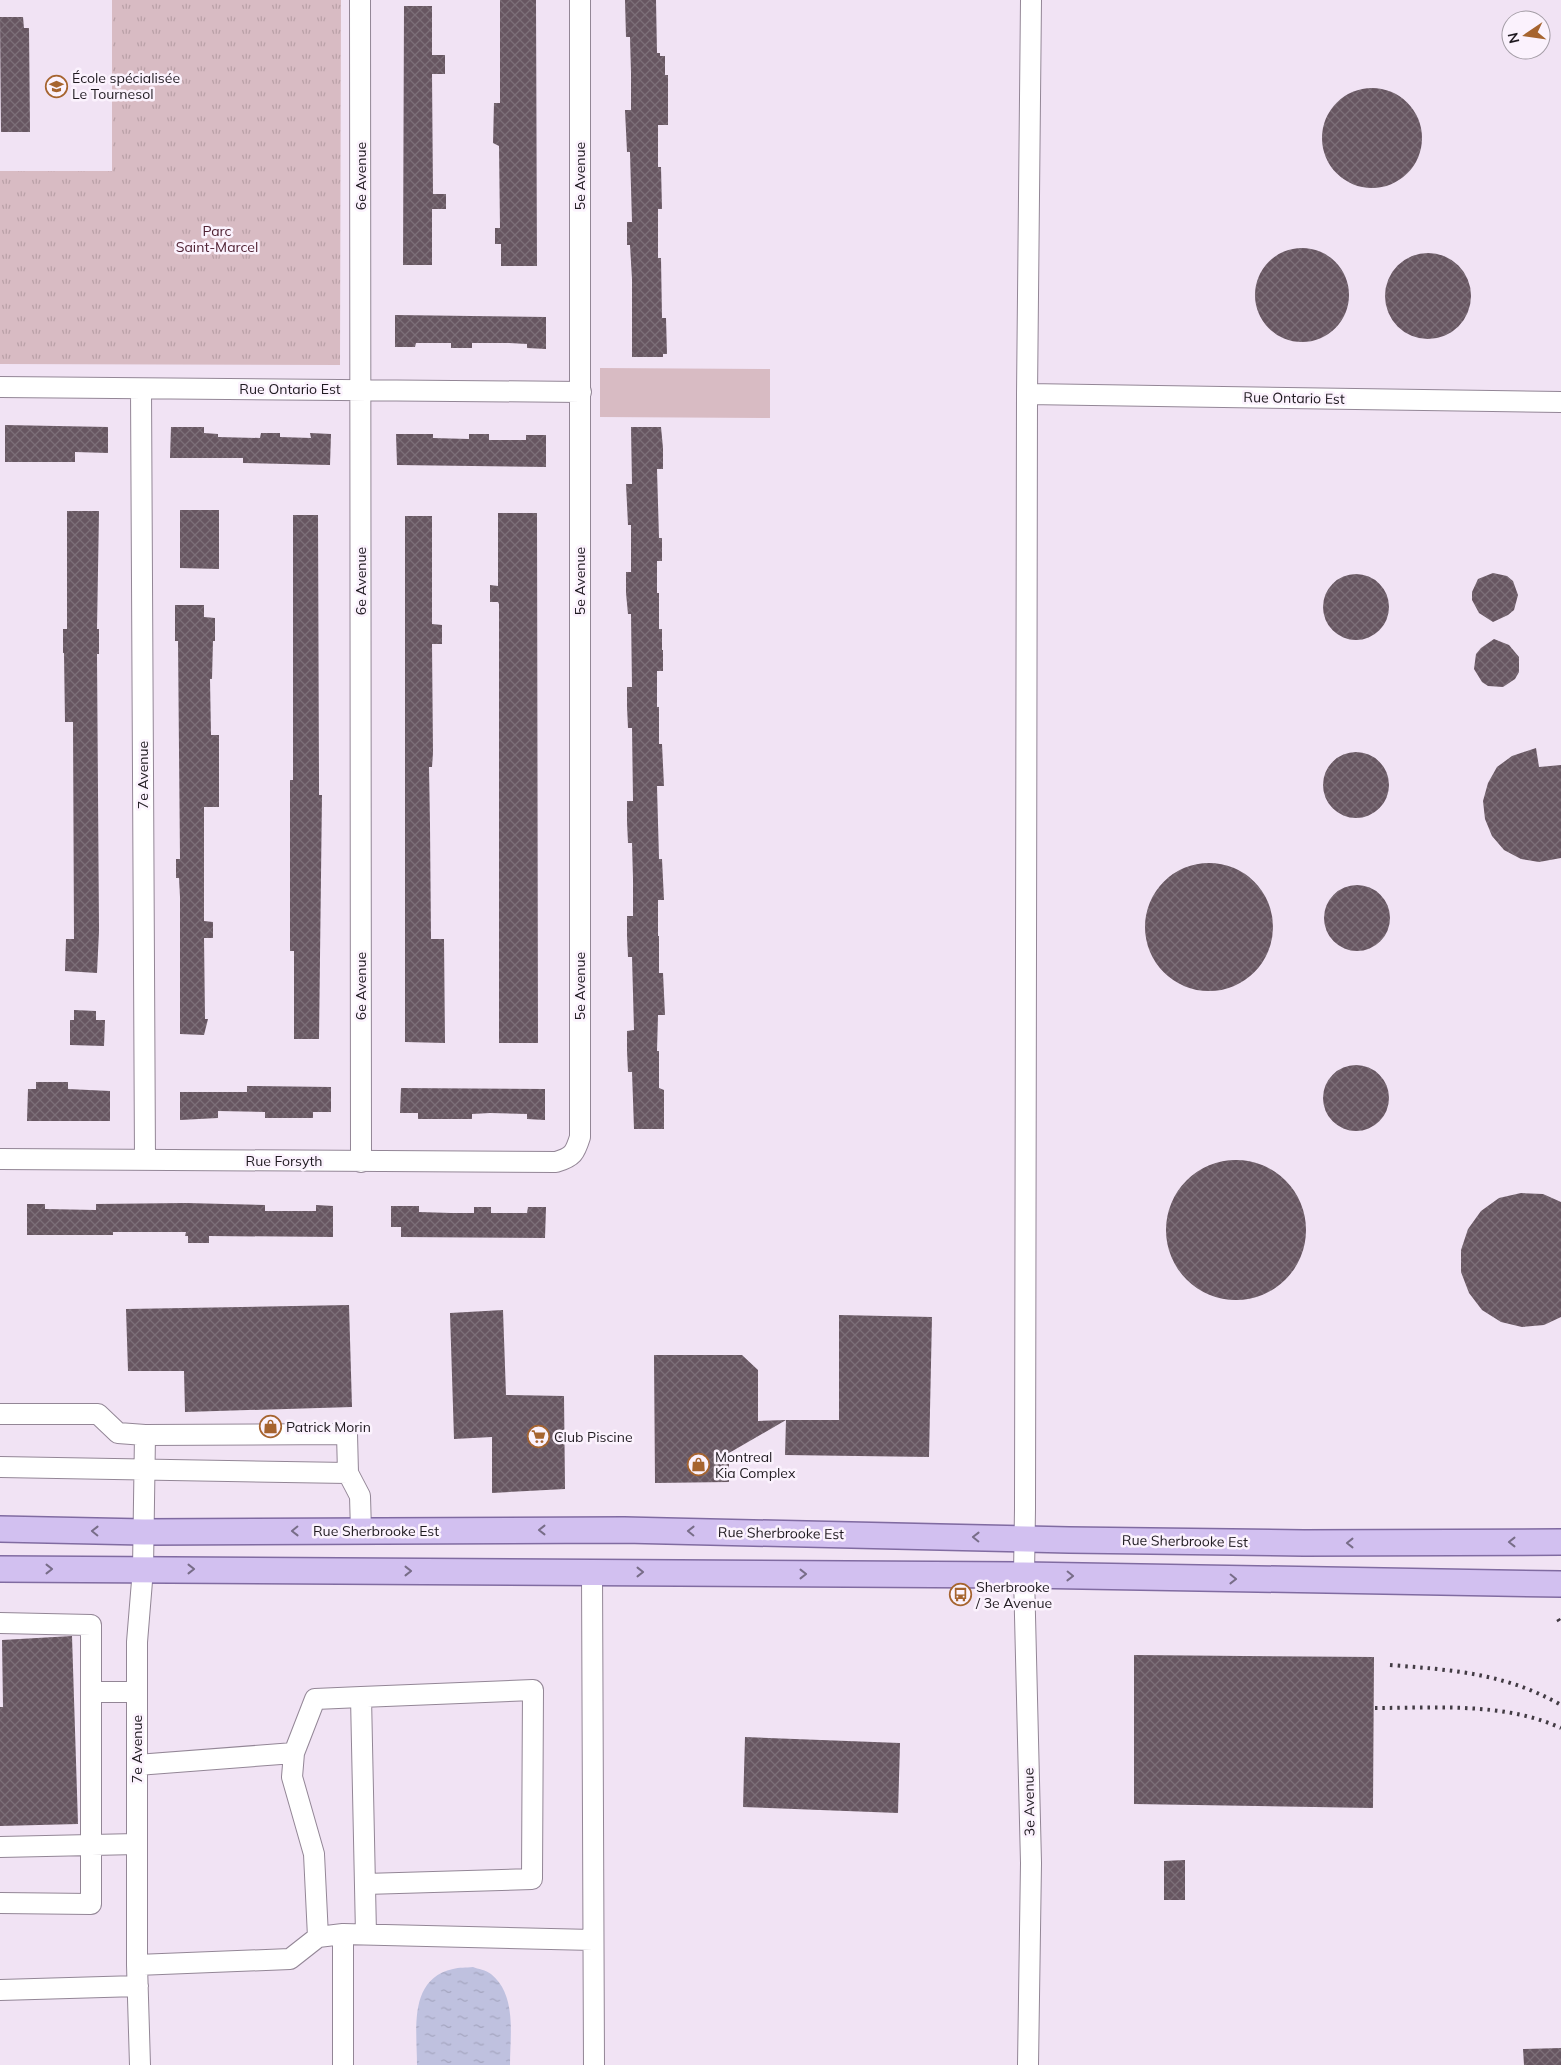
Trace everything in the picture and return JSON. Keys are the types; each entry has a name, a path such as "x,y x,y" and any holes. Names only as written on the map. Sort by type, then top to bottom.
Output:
{"main road":[{"name":"Rue Sherbrooke Est","path":"0,1529 144,1532 590,1530 1304,1543 1561,1542"},
{"path":"590,1530 592,1572"},
{"path":"360,1570 361,1531"},
{"path":"265,1532 270,1570"},
{"path":"0,1569 1024,1575 1561,1584"}],"street":[{"name":"6e Avenue","path":"360,0 362,389 361,1162"},
{"name":"5e Avenue","path":"568,1158 576,1150 580,1137 580,0"},
{"name":"3e Avenue","path":"1028,2065 1030,1863 1024,1538 1027,394 1031,0"},
{"name":"Rue Ontario Est","path":"0,387 581,392"},
{"name":"7e Avenue","path":"142,389 145,1160"},
{"name":"Rue Ontario Est","path":"1027,394 1561,402"},
{"name":"Rue Forsyth","path":"0,1158 556,1162 568,1158"},
{"path":"0,1414 98,1414 118,1433 145,1435 347,1434 348,1473 360,1496 361,1531"},
{"name":"7e Avenue","path":"140,2065 137,1965 137,1642 144,1532 145,1435"},
{"path":"0,1467 348,1473"},
{"path":"592,1572 594,2065"},
{"path":"0,1623 91,1625 92,1692 91,1904 0,1903"},
{"path":"318,1937 314,1854 292,1777 294,1753 315,1699 533,1690 532,1879 365,1884"},
{"path":"92,1692 137,1692"},
{"path":"361,1697 366,1934"},
{"path":"137,1765 294,1753"},
{"path":"0,1846 137,1844"},
{"path":"137,1965 290,1959 318,1937 343,1934 593,1940"},
{"path":"343,1934 343,2065"},
{"path":"0,1990 138,1986"}],"green space":[{"name":"Parc Saint-Marcel","path":"112,0 341,0 340,365 0,364 0,171 112,171"},
{"path":"600,368 770,369 770,418 600,417"}],"water":[{"path":"473,1967 491,1974 505,1993 511,2029 510,2065 417,2065 418,2008 428,1983 439,1975 455,1968"}],"building":[{"path":"500,0 536,0 537,266 501,266 501,244 495,244 495,228 500,228 499,146 493,143 494,103 500,103"},
{"path":"625,0 656,0 657,53 660,53 660,56 665,56 665,75 668,75 668,125 658,125 658,167 661,167 662,209 658,209 658,258 661,258 662,318 666,318 667,354 663,354 663,357 632,357 632,279 630,245 627,245 627,222 632,222 630,152 627,152 625,110 631,110 631,73 630,37 626,37"},
{"path":"404,6 432,6 432,55 445,55 445,74 432,74 433,194 446,194 446,209 432,209 432,265 403,265"},
{"path":"0,17 23,17 24,28 29,28 30,132 1,132"},
{"path":"1372,88 1391,92 1408,102 1418,119 1422,138 1418,157 1408,174 1391,184 1372,188 1353,184 1336,174 1326,157 1322,138 1326,119 1336,102 1353,92"},
{"path":"1302,248 1320,252 1335,262 1345,277 1349,295 1345,313 1335,328 1320,338 1302,342 1284,338 1269,328 1259,313 1255,295 1259,277 1269,262 1284,252"},
{"path":"1428,253 1444,256 1452,260 1464,272 1468,280 1471,296 1468,312 1464,320 1452,332 1444,336 1428,339 1412,336 1404,332 1392,320 1388,312 1385,296 1388,280 1392,272 1404,260 1412,256"},
{"path":"395,315 546,317 546,349 527,348 527,344 509,343 472,343 472,348 451,348 451,343 416,343 415,347 395,347"},
{"path":"5,425 108,427 108,453 75,452 75,462 5,462"},
{"path":"171,427 204,427 204,433 218,434 218,437 260,438 261,433 280,433 280,437 311,438 310,433 331,434 330,465 243,463 243,458 170,458"},
{"path":"631,427 661,427 663,448 663,469 657,469 659,538 662,538 662,561 657,561 657,593 659,593 659,629 662,629 663,671 657,671 657,707 659,707 659,744 662,744 664,786 657,786 659,859 662,859 664,900 658,900 659,973 663,973 665,1015 658,1015 657,1051 659,1051 659,1088 664,1090 664,1129 634,1129 632,1072 628,1072 627,1051 627,1031 634,1030 632,957 628,957 627,936 627,916 633,916 632,843 628,843 627,822 627,801 633,801 632,728 628,728 627,707 627,687 632,687 631,614 628,614 626,593 626,572 631,572 631,525 628,525 626,484 632,484"},
{"path":"396,434 433,434 433,438 469,439 469,434 489,434 489,440 526,440 526,435 546,435 546,467 397,465"},
{"path":"180,510 219,510 219,569 180,568"},
{"path":"67,511 99,511 97,629 99,629 99,654 97,654 99,931 97,973 65,971 66,939 74,939 73,722 65,722 63,653 63,629 67,629"},
{"path":"498,513 537,513 538,1043 499,1043 499,604 498,602 490,602 490,585 498,586"},
{"path":"293,515 318,515 319,795 322,795 319,1039 294,1039 294,951 290,951 290,780 293,780"},
{"path":"405,516 432,516 432,624 442,625 442,644 432,644 433,753 432,767 429,767 431,939 444,939 445,1043 405,1042"},
{"path":"1493,573 1507,576 1513,581 1518,595 1514,610 1493,622 1479,613 1472,600 1472,592 1478,579"},
{"path":"1349,574 1363,574 1375,579 1384,588 1389,600 1387,620 1380,631 1363,640 1349,640 1337,635 1328,626 1323,614 1323,600 1328,588 1337,579"},
{"path":"175,605 204,605 204,617 215,618 212,679 210,679 211,735 219,735 219,807 204,807 204,921 213,922 213,938 204,938 205,1019 208,1019 204,1035 180,1034 180,897 179,878 176,878 176,859 180,859 178,641 175,641"},
{"path":"1494,639 1509,645 1519,657 1519,672 1515,679 1503,687 1488,686 1482,682 1474,669 1476,654"},
{"path":"1536,748 1539,767 1561,765 1561,858 1539,862 1521,859 1504,850 1492,836 1485,819 1483,801 1488,783 1497,767 1512,756"},
{"path":"1349,752 1363,752 1375,757 1384,766 1389,778 1387,798 1380,809 1363,818 1349,818 1337,813 1328,804 1323,792 1323,778 1328,766 1337,757"},
{"path":"1209,863 1222,864 1234,868 1254,882 1268,902 1272,914 1272,940 1268,952 1254,972 1234,986 1222,990 1209,991 1196,990 1184,986 1164,972 1150,952 1146,940 1145,927 1146,914 1150,902 1164,882 1184,868 1196,864"},
{"path":"1350,885 1364,885 1376,890 1385,899 1390,911 1388,931 1381,942 1364,951 1350,951 1338,946 1329,937 1324,925 1324,911 1329,899 1338,890"},
{"path":"74,1010 96,1011 96,1020 105,1020 104,1046 70,1045 70,1020 74,1020"},
{"path":"1349,1065 1363,1065 1375,1070 1384,1079 1389,1091 1387,1111 1380,1122 1363,1131 1349,1131 1337,1126 1328,1117 1323,1105 1323,1091 1328,1079 1337,1070"},
{"path":"36,1082 68,1082 68,1089 110,1091 110,1121 27,1121 28,1089 36,1089"},
{"path":"247,1086 331,1087 331,1112 313,1112 313,1118 265,1118 265,1112 218,1111 218,1118 180,1120 180,1092 247,1092"},
{"path":"401,1088 545,1089 545,1120 527,1119 527,1114 490,1113 472,1114 472,1119 418,1119 418,1113 400,1113"},
{"path":"1236,1160 1263,1166 1275,1172 1285,1181 1294,1191 1300,1203 1306,1230 1300,1257 1294,1269 1285,1279 1275,1288 1263,1294 1236,1300 1209,1294 1197,1288 1187,1279 1178,1269 1172,1257 1166,1230 1172,1203 1178,1191 1187,1181 1197,1172 1209,1166"},
{"path":"1521,1193 1543,1194 1561,1202 1561,1317 1544,1325 1522,1327 1501,1322 1482,1310 1469,1293 1461,1272 1461,1250 1468,1229 1481,1211 1499,1198"},
{"path":"186,1203 265,1205 265,1211 316,1211 316,1205 333,1206 333,1237 209,1236 209,1243 188,1243 188,1236 185,1236 186,1232 113,1232 113,1235 27,1235 27,1204 45,1204 45,1209 96,1210 96,1204"},
{"path":"391,1206 419,1206 419,1212 451,1213 474,1213 474,1207 491,1207 491,1213 527,1213 528,1207 546,1207 545,1238 401,1237 401,1227 391,1227"},
{"path":"349,1305 352,1407 185,1412 184,1371 128,1371 126,1309"},
{"path":"503,1310 506,1395 564,1396 565,1489 492,1493 492,1437 454,1439 450,1313"},
{"path":"839,1315 932,1317 929,1457 785,1455 786,1420 839,1420"},
{"path":"654,1355 742,1355 758,1370 758,1421 786,1420 729,1453 729,1482 655,1483"},
{"path":"72,1636 78,1824 0,1826 0,1707 3,1707 2,1640"},
{"path":"1134,1655 1374,1657 1373,1808 1134,1804"},
{"path":"745,1737 900,1743 898,1813 743,1807"},
{"path":"1185,1860 1185,1900 1164,1900 1164,1861"},
{"path":"1561,2048 1561,2065 1524,2065 1523,2049"}],"railway":[{"path":"1558,1619 1561,1624"},
{"path":"1390,1665 1457,1671 1478,1675 1519,1686 1561,1705"},
{"path":"1375,1708 1446,1707 1493,1710 1539,1720 1561,1728"}],"place":[{"name":"École spécialisée Le Tournesol","path":"56,86"},
{"name":"Patrick Morin","path":"270,1427"},
{"name":"Club Piscine","path":"538,1437"},
{"name":"Montreal Kia Complex","path":"699,1465"},
{"name":"Sherbrooke / 3e Avenue","path":"960,1595"}]}
